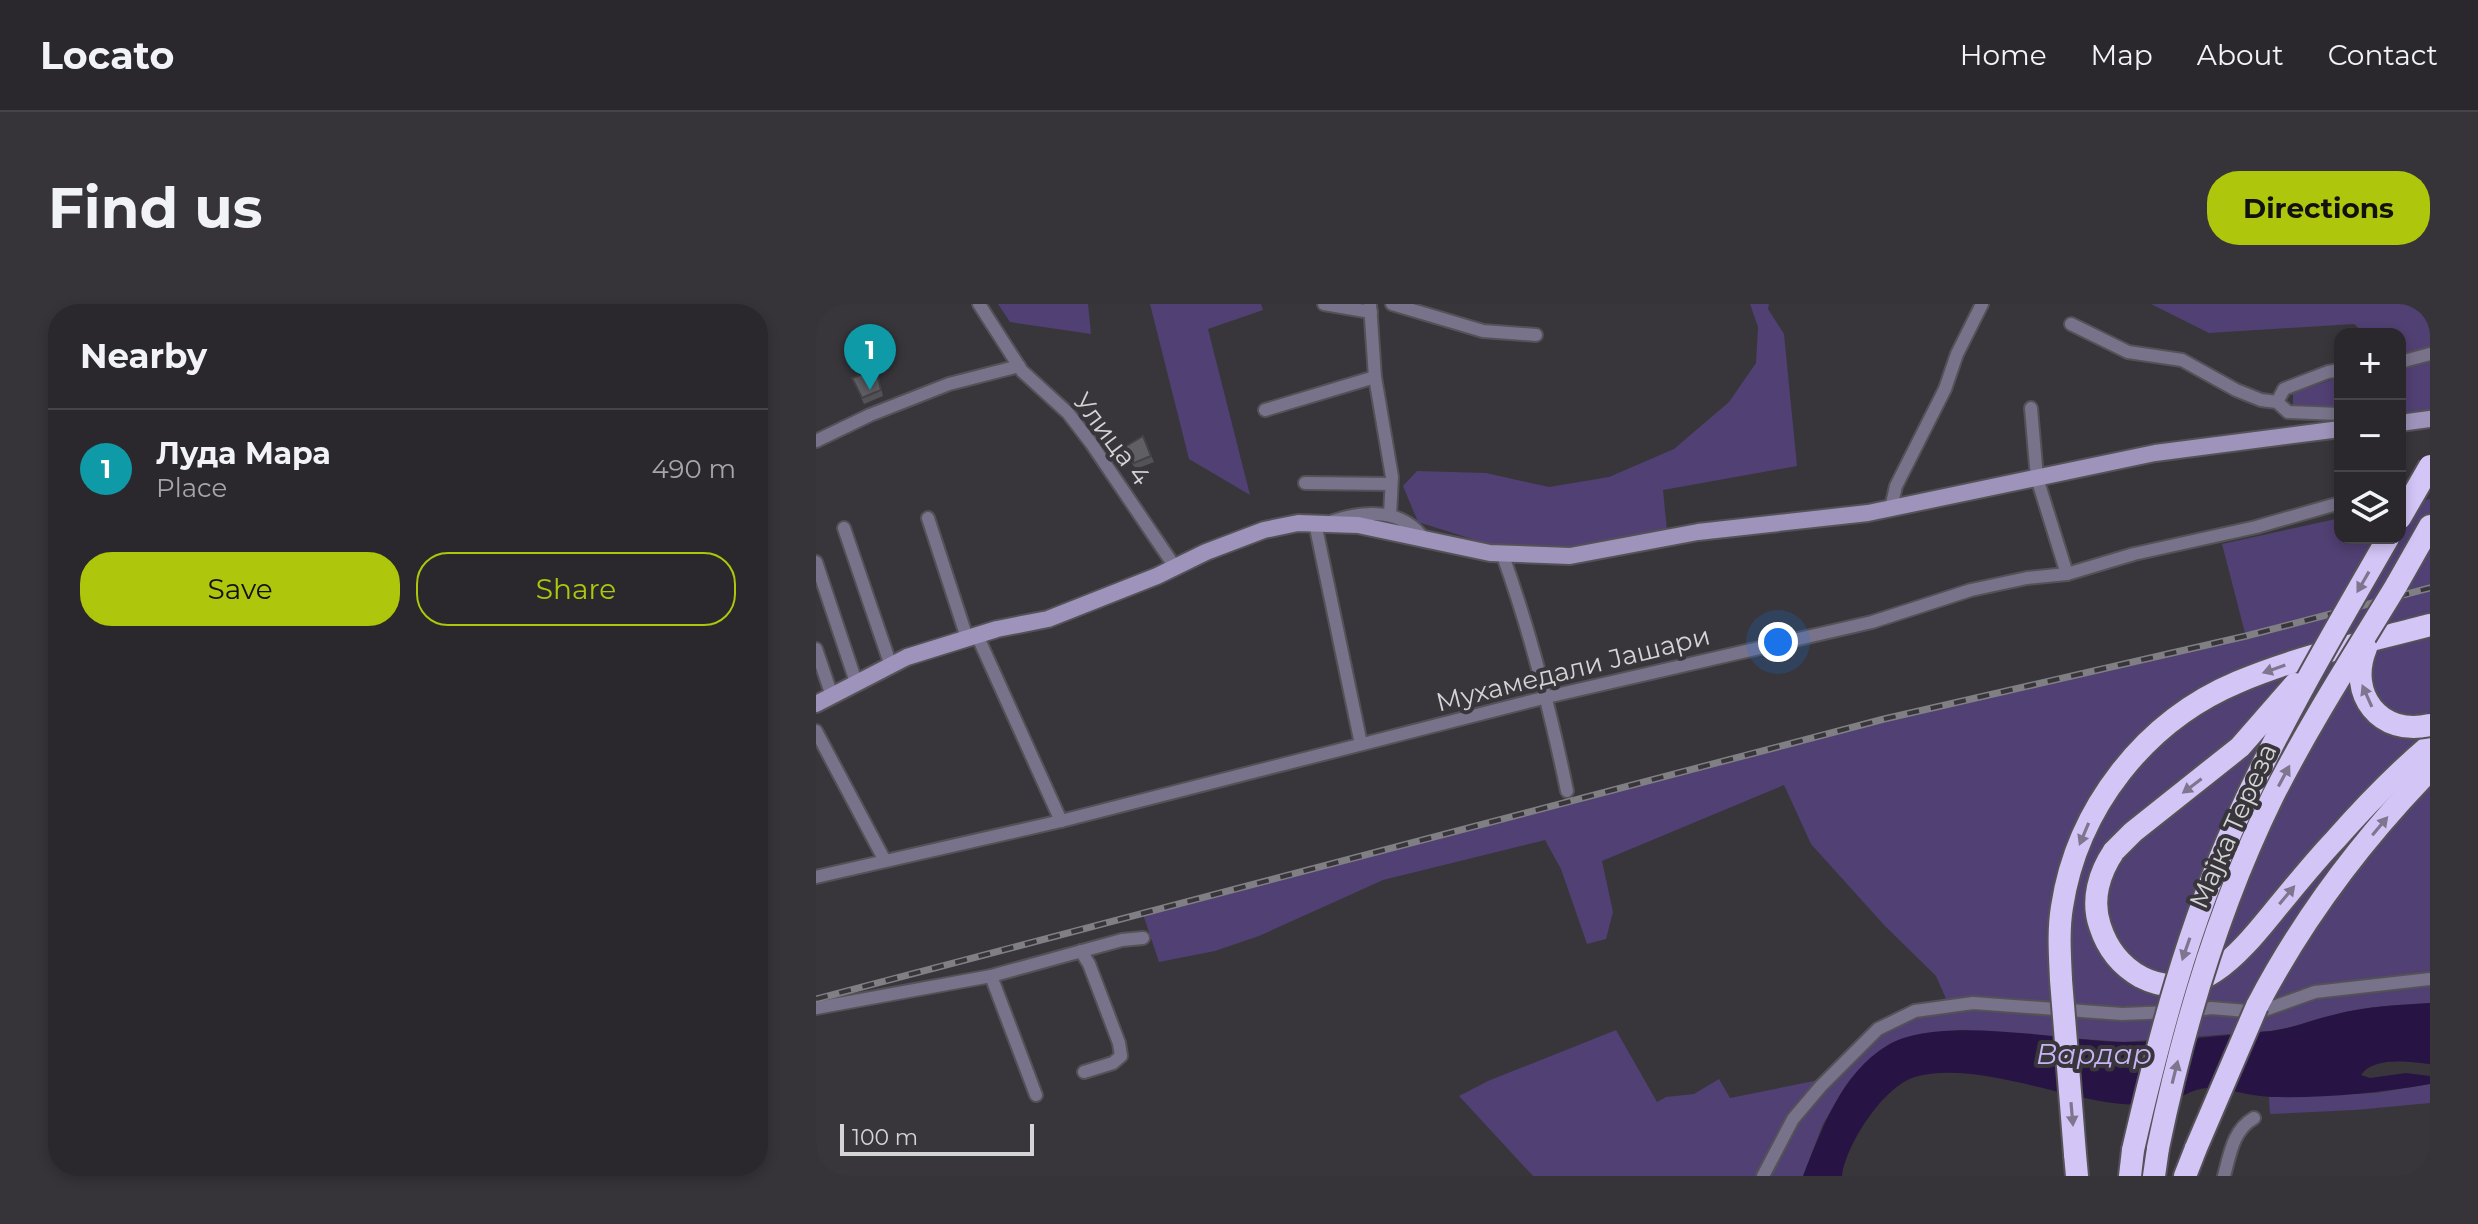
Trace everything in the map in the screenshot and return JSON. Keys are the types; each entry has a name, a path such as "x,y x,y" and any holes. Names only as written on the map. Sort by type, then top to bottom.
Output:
{"highway":[{"path":"2406,508 2430,466"},
{"name":"Мајка Тереза","path":"2154,1176 2186,1026 2211,944 2247,854 2305,737 2430,526"},
{"name":"Мајка Тереза","path":"2130,1176 2133,1150 2170,998 2191,932 2221,856 2266,758 2385,544"},
{"path":"2396,586 2364,653 2360,671 2362,686 2373,709 2385,721 2402,728 2430,725"},
{"path":"2338,625 2288,693 2240,747 2133,832 2114,851 2102,871 2096,895 2097,919 2108,946 2123,964 2145,979 2166,985 2191,982 2217,971 2243,949 2333,841 2430,745"},
{"path":"2076,1165 2061,980 2062,907 2077,851 2104,794 2127,763 2148,742 2190,708 2238,682 2308,658 2430,625"},
{"path":"2185,1176 2257,1006 2321,902 2377,829 2430,770"}],"main road":[{"path":"2406,422 2430,419"},
{"path":"816,704 907,657 1048,619 1108,597 1206,552 1264,530 1320,523 1358,525 1476,551 1540,557 1570,556 1698,532 1891,508 2155,453 2334,430"}],"street":[{"name":"Улица 4","path":"979,304 1019,366 1068,413 1175,567"},
{"path":"1324,304 1370,308 1375,377 1391,484 1390,515"},
{"path":"1392,304 1483,331 1536,335"},
{"path":"1891,508 1896,486 1945,389 1957,354 1982,304"},
{"path":"2071,324 2128,352 2182,360 2236,390 2261,400 2277,402 2288,412 2334,414"},
{"path":"2406,360 2430,354"},
{"path":"816,441 870,415 949,384 1019,366"},
{"path":"2277,402 2284,389 2334,371"},
{"path":"1265,410 1375,377"},
{"path":"2031,408 2037,478 2067,574"},
{"path":"2406,487 2430,481"},
{"path":"1305,483 1391,484"},
{"name":"Мухамедали Јашари","path":"816,877 1061,821 1547,697 1872,622 1971,590 2027,578 2067,574 2134,554 2256,527 2334,505"},
{"path":"1361,744 1320,523 1356,515 1390,515 1414,525 1424,539"},
{"path":"928,518 972,637 1061,821"},
{"path":"844,528 891,666"},
{"path":"1502,553 1527,622 1567,791"},
{"path":"816,562 856,682"},
{"path":"816,649 832,696"},
{"path":"816,731 884,859"},
{"path":"816,1008 991,976 1122,940 1143,938"},
{"path":"1081,951 1089,964 1121,1056 1113,1063 1084,1072"},
{"path":"991,976 1036,1095"},
{"path":"1763,1176 1793,1119 1821,1086 1878,1029 1915,1011 1973,1003 2122,1014 2211,1008 2259,1012 2315,992 2430,979"},
{"path":"2224,1176 2240,1129 2254,1118"}],"shaded area":[{"path":"998,304 1088,304 1091,334 1010,322"},
{"path":"1150,304 1261,304 1263,310 1208,329 1250,495 1189,459"},
{"path":"1750,304 1769,304 1768,309 1784,334 1797,466 1663,490 1667,531 1562,550 1491,545 1418,522 1403,486 1417,471 1486,473 1549,487 1609,477 1674,449 1729,402 1756,363 1758,327"},
{"path":"2151,304 2430,304 2430,426 2406,414 2406,328 2358,328 2354,324 2209,333"},
{"path":"2334,379 2334,412 2293,410 2293,393"},
{"path":"2430,499 2430,1003 2360,1009 2271,1031 2123,1042 1961,1030 1916,1035 1870,1058 1844,1089 1823,1124 1803,1176 1533,1176 1459,1096 1488,1081 1616,1030 1657,1102 1666,1097 1694,1094 1719,1079 1730,1098 1829,1078 1899,1017 1951,1010 1936,976 1884,925 1811,844 1784,785 1602,861 1613,912 1606,939 1587,944 1561,869 1545,840 1383,880 1259,936 1215,951 1159,962 1143,914 1884,719 2246,637 2222,544 2334,519 2334,544 2406,544 2406,504"},
{"path":"2430,1084 2430,1103 2270,1114 2269,1097 2375,1093"}],"water":[{"name":"Вардар","path":"2430,1003 2430,1064 2383,1063 2374,1065 2361,1075 2370,1078 2406,1073 2430,1076 2430,1084 2352,1094 2293,1097 2265,1097 2207,1088 2167,1102 2133,1105 2090,1099 1987,1076 1937,1073 1903,1083 1879,1104 1851,1148 1842,1176 1803,1176 1826,1121 1845,1086 1872,1057 1888,1045 1910,1036 1969,1030 2099,1041 2161,1041 2271,1031 2360,1009"}],"building":[{"path":"876,369 881,390 862,398 852,378"},
{"path":"1143,436 1151,456 1134,463 1123,448"}],"railway":[{"path":"816,999 1884,719 2246,636 2430,588"}],"place":[{"name":"Луда Мара","path":"870,390"}]}
